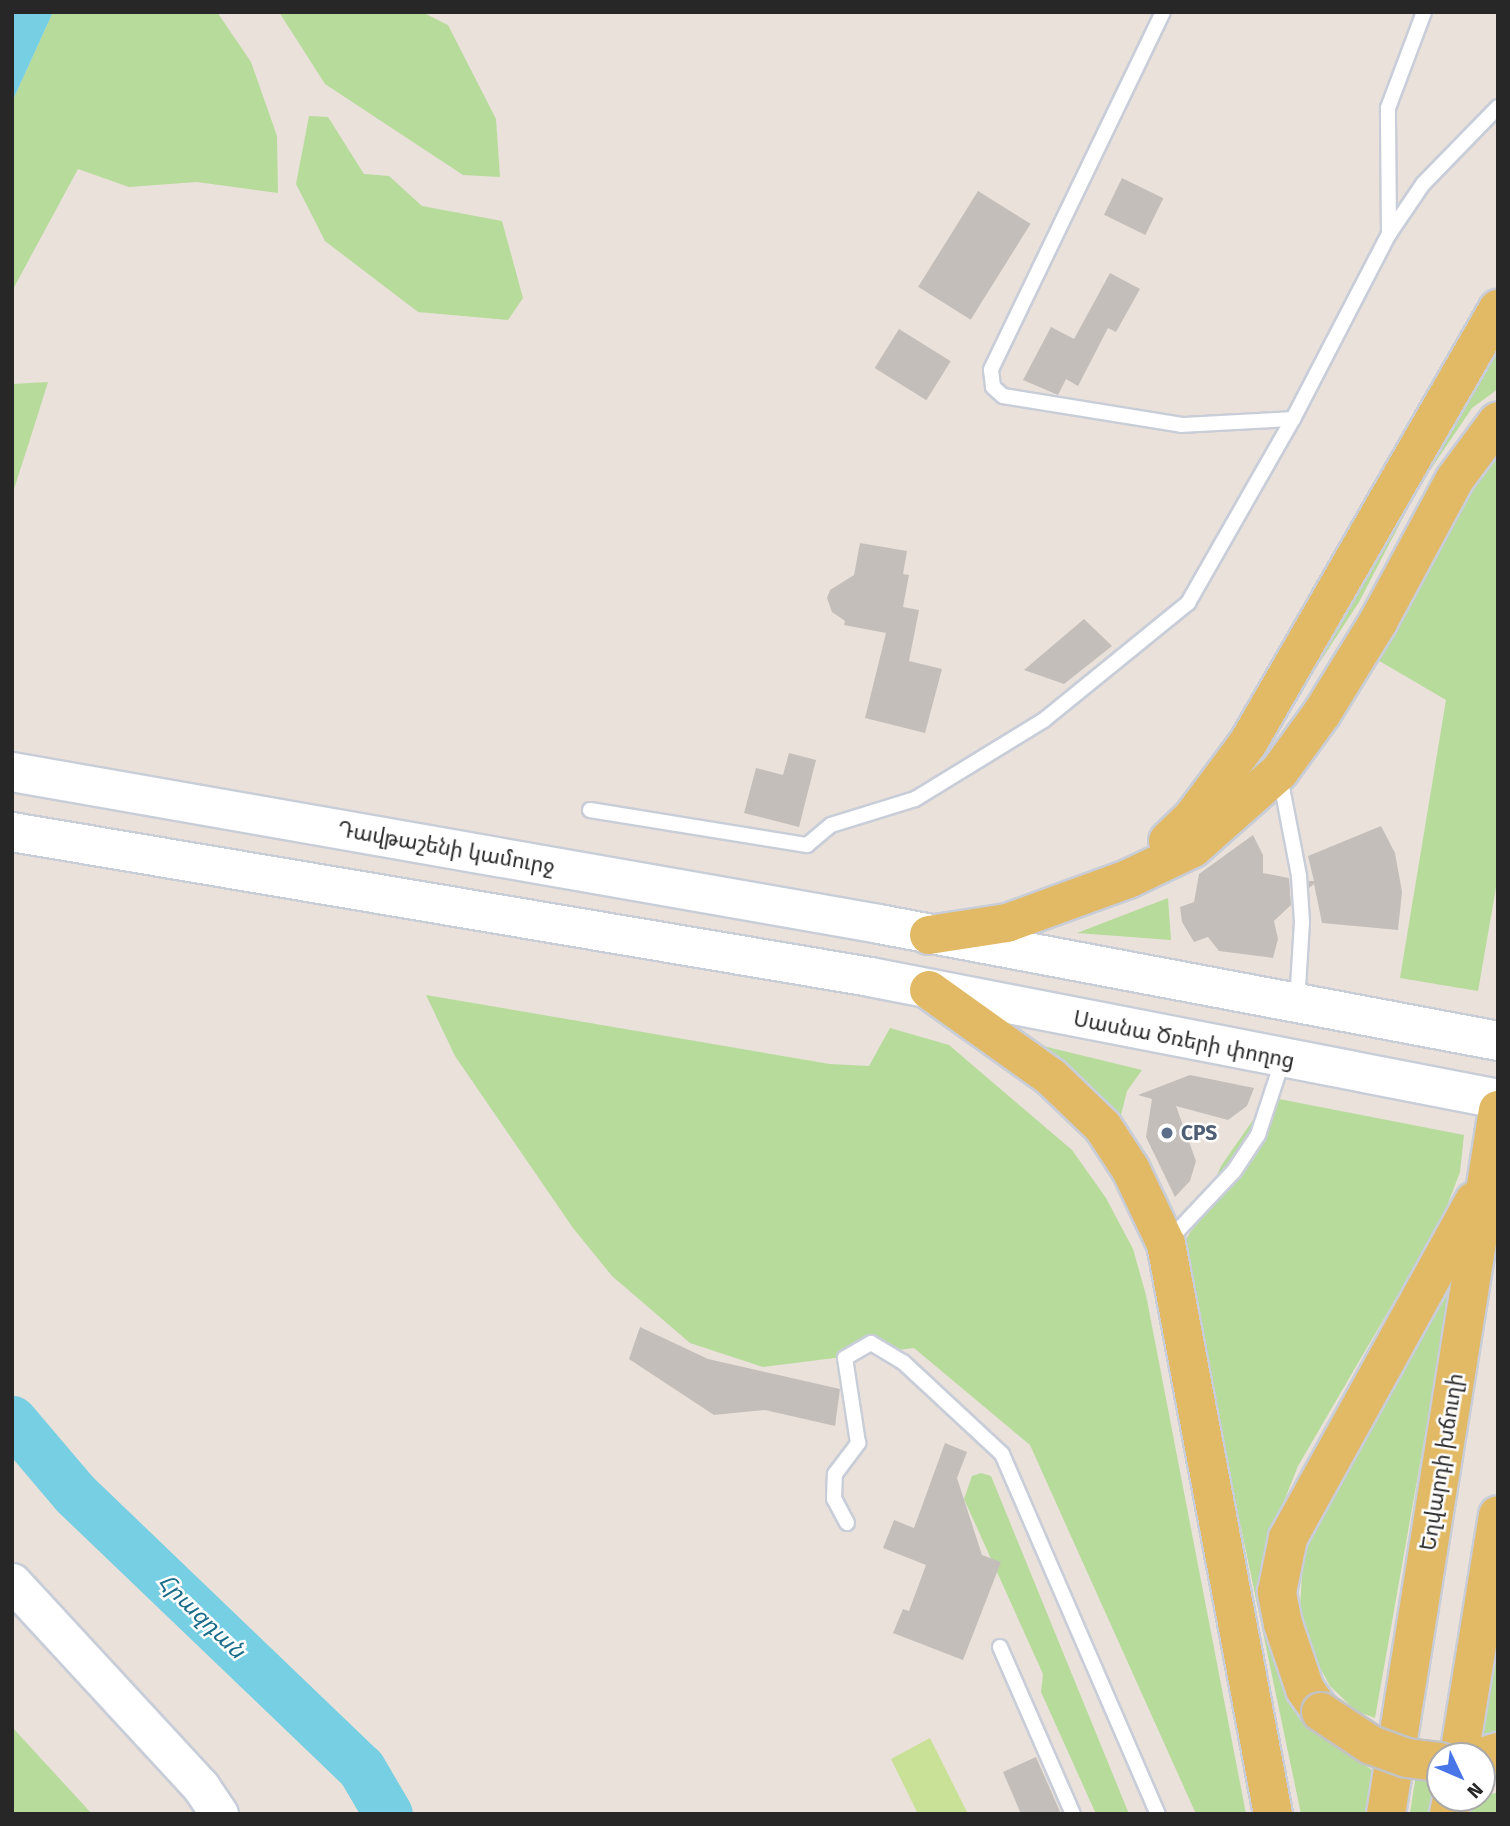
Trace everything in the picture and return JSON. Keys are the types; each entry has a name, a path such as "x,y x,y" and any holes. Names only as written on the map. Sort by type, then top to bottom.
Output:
{"main road":[{"path":"1128,879 1192,817 1248,743 1470,351 1498,309"},
{"path":"929,935 1007,923 1128,879 1193,848 1279,772 1322,713 1378,622 1455,479 1498,421"},
{"name":"Դավթաշենի կամուրջ","path":"12,772 929,935"},
{"name":"Սասնա Ծռերի փողոց","path":"12,832 870,977 1498,1099"},
{"path":"929,935 1498,1041"},
{"path":"929,990 1051,1077 1103,1127 1131,1170 1166,1244 1273,1814"},
{"name":"Եղվարդի խճուղի","path":"1386,1814 1498,1110"},
{"path":"1426,1760 1407,1758 1371,1745 1321,1712 1300,1677 1283,1624 1277,1592 1288,1538 1487,1178"},
{"path":"1461,1742 1498,1515"}],"street":[{"path":"12,1582 201,1787 219,1814"}],"lane":[{"path":"1163,12 991,370 993,387 1003,396 1182,425 1293,419"},
{"path":"1390,234 1388,108 1424,12"},
{"path":"590,810 807,845 831,825 915,799 1044,720 1188,603 1293,419 1390,234 1423,184 1498,107"},
{"path":"1279,772 1299,876 1302,922 1297,1004"},
{"path":"1166,1244 1234,1171 1258,1135 1283,1059"},
{"path":"847,1523 834,1499 835,1474 858,1443 845,1358 871,1343 903,1362 1002,1454 1158,1814"},
{"path":"1000,1647 1073,1814"}],"green space":[{"path":"53,12 217,12 251,62 277,136 278,193 197,182 129,187 78,169 12,291 12,102"},
{"path":"279,12 422,12 448,25 496,119 500,177 463,175 325,84"},
{"path":"309,116 328,117 364,174 389,176 422,206 502,221 523,298 508,320 418,312 325,241 296,184"},
{"path":"1498,334 1498,389 1472,408 1420,485 1359,602 1258,757"},
{"path":"48,382 33,430 12,495 12,384"},
{"path":"1498,453 1498,876 1478,991 1400,978 1446,700 1376,659 1456,514"},
{"path":"1168,898 1171,940 1077,933"},
{"path":"426,995 830,1064 869,1066 890,1028 949,1045 1072,1150 1106,1198 1133,1249 1146,1295 1246,1814 1196,1814 1030,1445 914,1348 763,1367 690,1343 612,1276 573,1228 455,1056"},
{"path":"1039,1045 1142,1070 1127,1091 1119,1123 1095,1094"},
{"path":"1269,1097 1464,1135 1460,1172 1442,1219 1298,1466 1263,1554 1264,1610 1273,1659 1286,1688 1321,1735 1375,1772 1369,1814 1301,1814 1182,1246 1199,1218 1221,1166"},
{"path":"1451,1288 1375,1718 1356,1711 1330,1686 1312,1653 1300,1608 1302,1574 1307,1546 1321,1516"},
{"path":"981,1473 991,1476 1129,1814 1096,1814 1041,1692 1043,1674 964,1499 972,1476"},
{"path":"1498,1591 1498,1730 1471,1742"},
{"path":"12,1727 92,1814 12,1814"},
{"path":"930,1738 968,1814 918,1814 891,1759"},
{"path":"1416,1775 1426,1777 1426,1812 1430,1814 1410,1814"},
{"path":"1496,1793 1498,1814 1464,1814 1496,1812"}],"water":[{"path":"12,12 53,12 12,102"}],"building":[{"path":"1122,178 1163,198 1145,235 1104,215"},
{"path":"978,191 1031,224 971,320 918,287"},
{"path":"1110,273 1140,289 1116,332 1108,328 1078,386 1066,379 1058,395 1023,380 1051,327 1074,339"},
{"path":"899,329 951,361 926,400 875,368"},
{"path":"860,543 907,551 903,574 909,575 903,607 919,610 909,661 942,669 925,733 865,718 886,633 844,625 845,621 832,612 827,598 830,590 854,575"},
{"path":"1084,619 1112,646 1064,684 1024,670"},
{"path":"789,753 816,760 799,827 744,813 756,768 783,775"},
{"path":"1381,826 1395,853 1402,892 1398,930 1322,923 1314,884 1309,888 1309,881 1314,881 1308,856"},
{"path":"1253,835 1263,855 1263,873 1289,878 1291,905 1274,921 1278,939 1273,958 1219,951 1208,937 1194,942 1182,922 1180,907 1194,902 1199,874"},
{"name":"CPS","path":"1190,1075 1254,1088 1247,1106 1228,1120 1176,1106 1196,1161 1190,1181 1175,1197 1146,1137 1152,1099 1138,1095"},
{"path":"640,1327 708,1359 840,1389 835,1426 765,1410 714,1415 629,1359"},
{"path":"945,1443 967,1452 957,1478 982,1555 1001,1562 963,1660 893,1633 903,1609 909,1611 926,1565 883,1548 894,1520 914,1528"},
{"path":"1036,1757 1061,1814 1021,1814 1003,1772"}],"waterway":[{"name":"Հրազդան","path":"12,1420 75,1494 361,1768 388,1814"}],"place":[{"name":"CPS","path":"1167,1133"}]}
